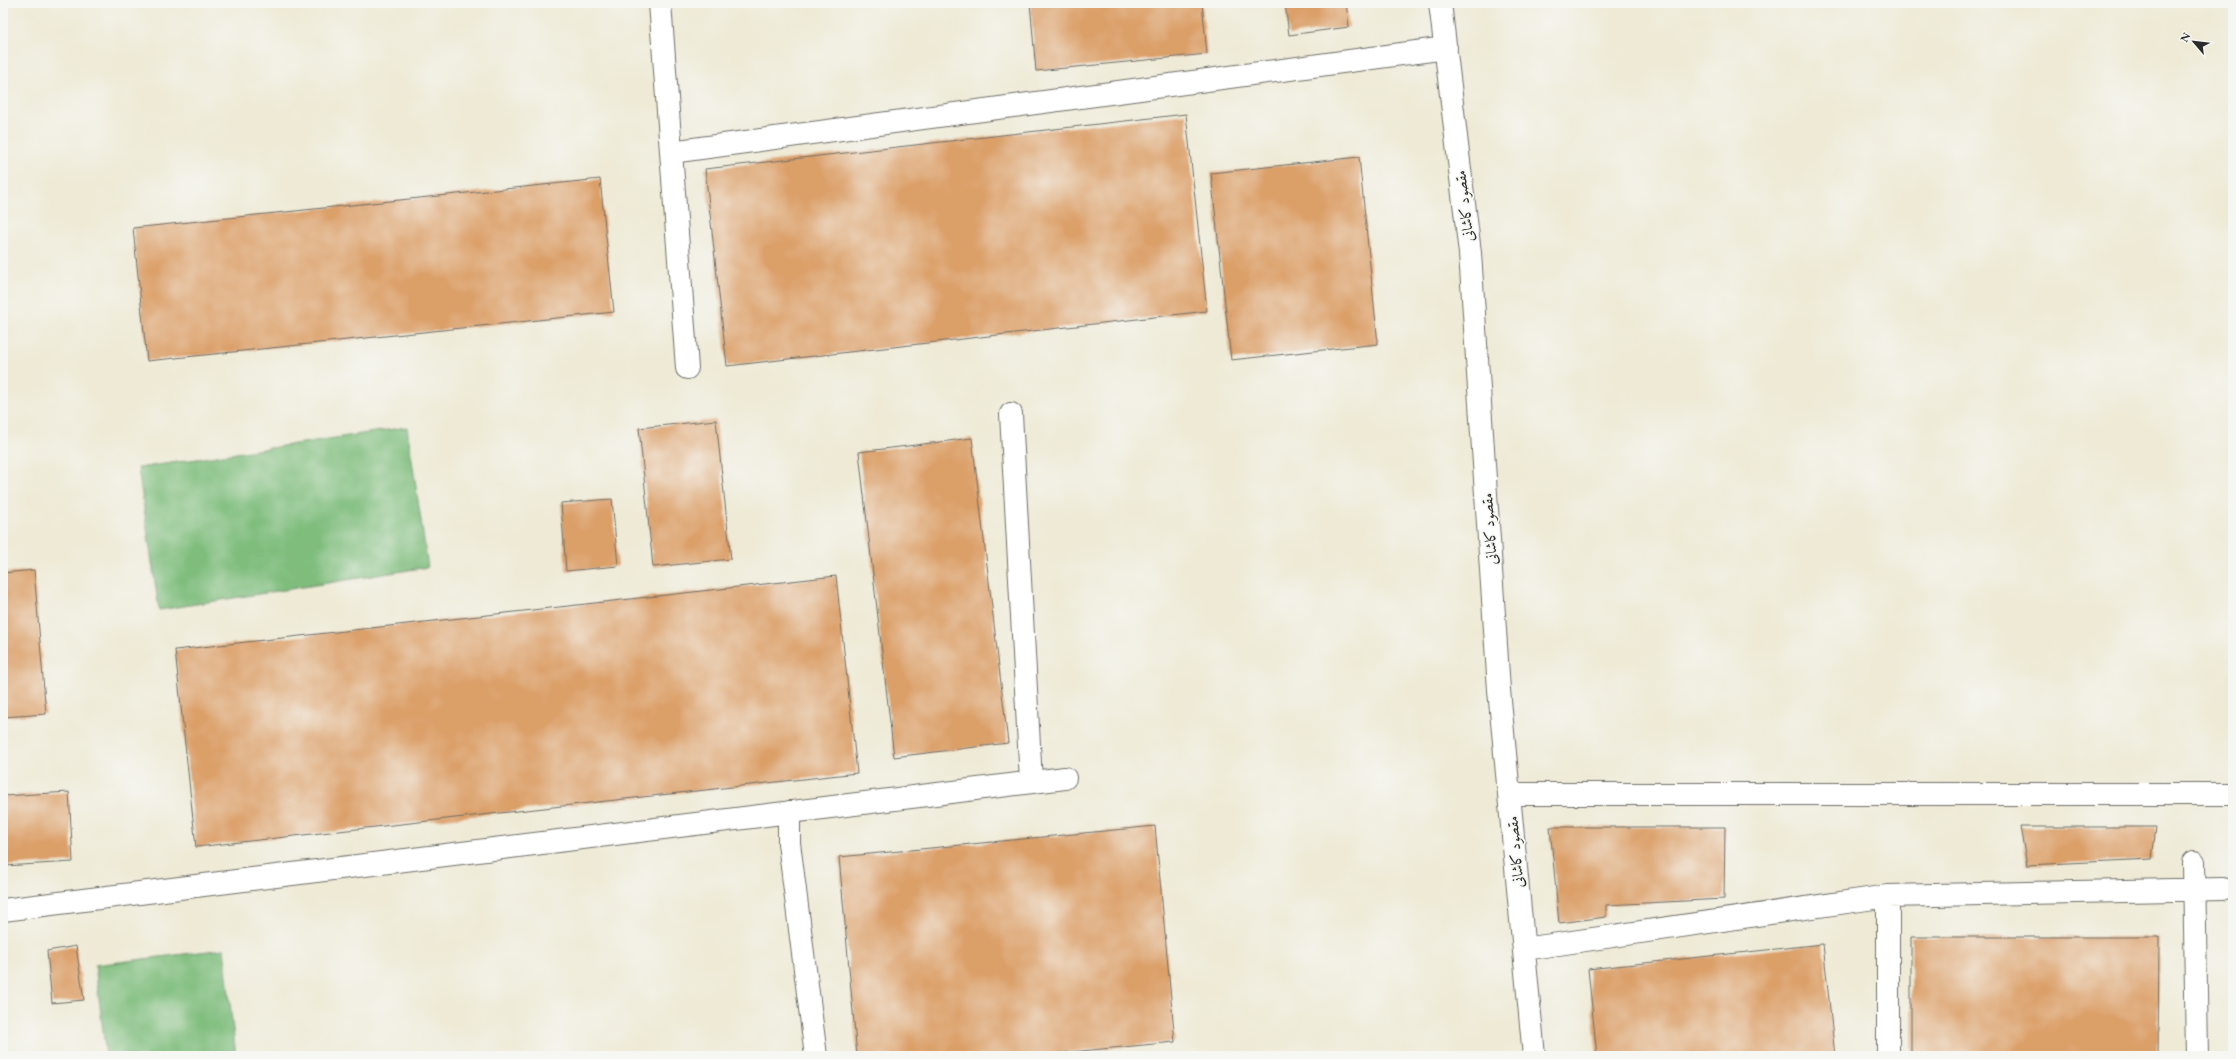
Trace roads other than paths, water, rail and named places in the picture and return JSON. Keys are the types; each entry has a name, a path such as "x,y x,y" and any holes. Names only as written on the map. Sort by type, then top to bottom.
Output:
{"lane":[{"path":"660,3 687,368"},
{"name":"مقصود کاشانی","path":"1440,3 1470,253 1499,690 1534,1056"},
{"path":"671,152 1446,48"},
{"path":"1011,414 1031,782"},
{"path":"3,910 1065,778"},
{"path":"1509,794 2233,794"},
{"path":"789,812 789,843 816,1056"},
{"path":"2194,862 2197,1056"},
{"path":"1524,949 1888,896 2222,889"},
{"path":"1888,896 1888,1056"}]}
